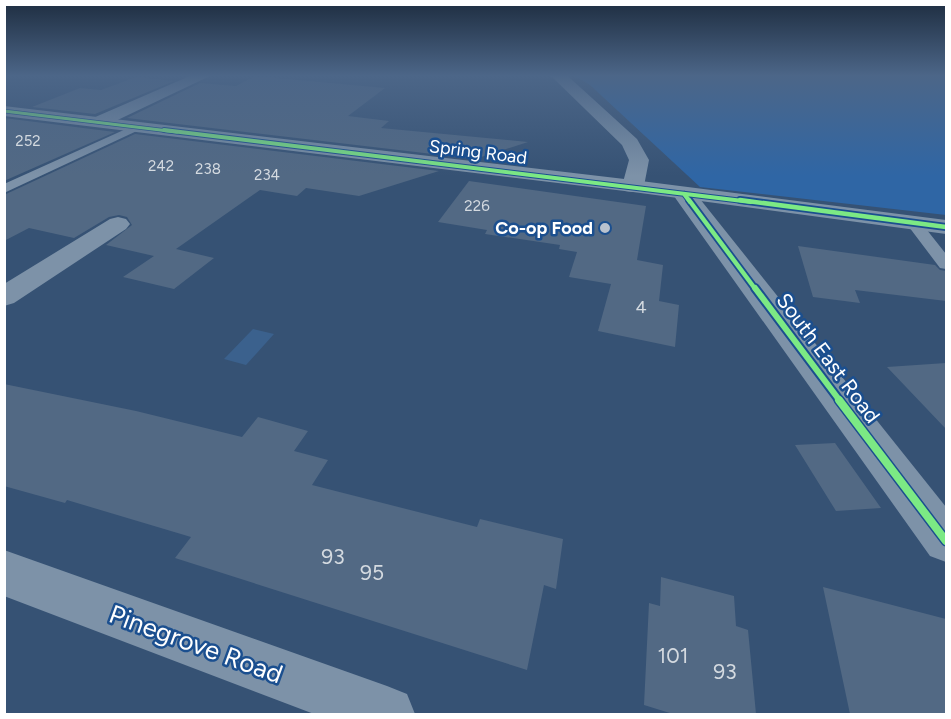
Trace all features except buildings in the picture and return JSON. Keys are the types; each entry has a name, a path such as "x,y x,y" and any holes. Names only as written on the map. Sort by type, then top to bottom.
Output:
{"street":[{"path":"99,122 129,109"},
{"path":"594,109 630,143 639,160 633,186"},
{"name":"Spring Road","path":"4,111 633,186 946,227"},
{"name":"South East Road","path":"684,194 946,541"},
{"path":"4,297 118,224"},
{"name":"Pinegrove Road","path":"5,575 387,714"}],"lane":[{"path":"4,189 137,127"},
{"path":"914,223 946,264"}],"shaded area":[{"path":"615,109 946,109 946,215 700,187"},
{"path":"253,329 274,334 246,365 224,359"}],"cycle path":[{"path":"4,111 633,186 946,227"},
{"path":"684,194 946,541"}],"place":[{"name":"Co-op Food","path":"605,228"}]}
